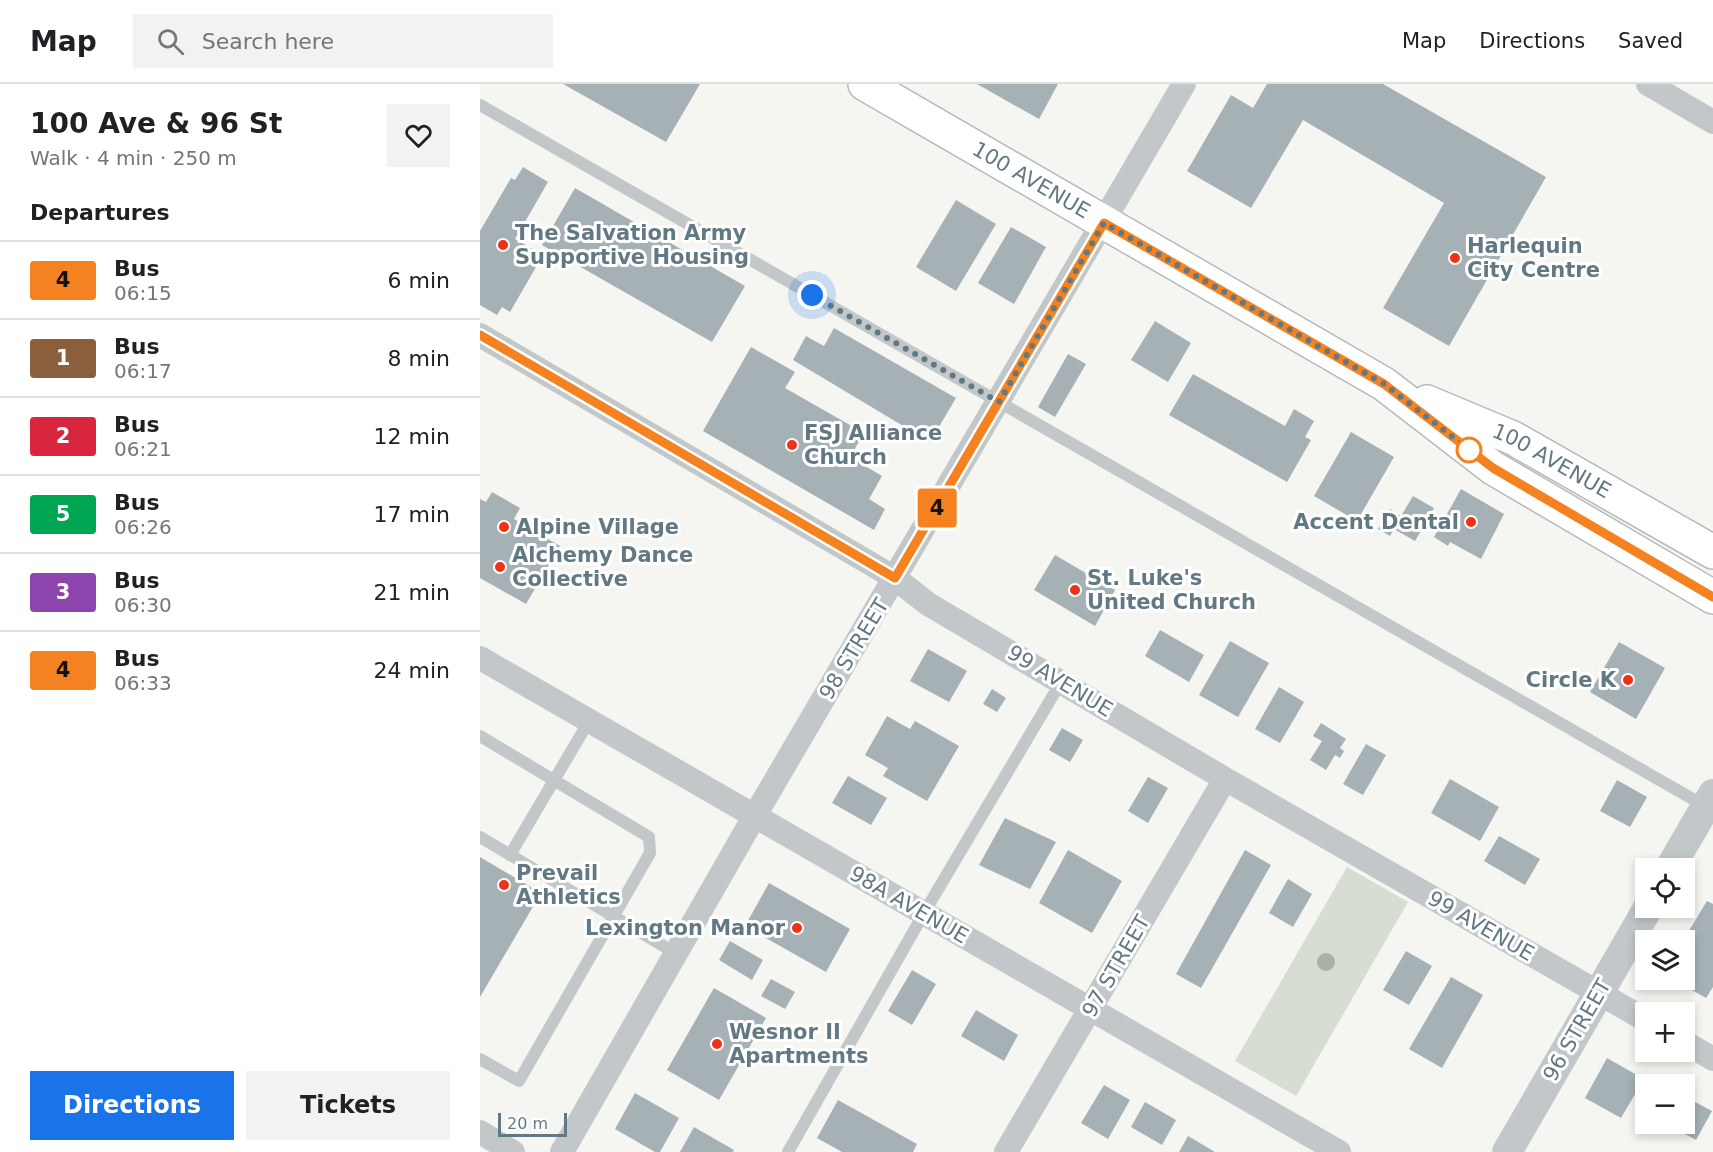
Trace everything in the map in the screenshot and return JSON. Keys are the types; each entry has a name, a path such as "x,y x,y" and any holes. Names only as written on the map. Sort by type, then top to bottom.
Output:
{"main road":[{"name":"100 AVENUE","path":"865,84 1384,384 1513,438 1713,552"},
{"name":"100 AVENUE","path":"1384,384 1493,468 1713,597"}],"street":[{"name":"98 STREET","path":"562,1152 754,817 1184,84"},
{"path":"1648,84 1713,122"},
{"name":"99 AVENUE","path":"480,335 895,578 928,604 1225,779 1635,1014"},
{"name":"98A AVENUE","path":"480,658 1339,1152"},
{"name":"97 STREET","path":"1006,1152 1225,779"},
{"path":"1676,858 1711,804"},
{"name":"96 STREET","path":"1507,1152 1642,918"},
{"path":"1695,1048 1713,1059"},
{"path":"480,1132 513,1152"}],"lane":[{"path":"480,105 999,402 1711,804"},
{"path":"788,1152 924,913 1061,682"},
{"path":"510,855 589,721"},
{"path":"480,736 649,837 650,853 519,1081 480,1059"},
{"path":"480,837 677,954"}],"shaded area":[{"path":"1347,867 1408,902 1296,1096 1235,1061"}],"building":[{"path":"563,84 700,84 666,142"},
{"path":"977,84 1058,84 1039,119"},
{"name":"Harlequin City Centre","path":"1267,84 1383,84 1546,177 1449,346 1383,308 1444,203 1303,120 1251,208 1187,171 1231,95 1253,108"},
{"name":"The Salvation Army Supportive Housing","path":"523,167 548,182 515,239 536,251 528,263 536,267 510,312 502,307 497,315 480,305 480,231 511,178 515,180"},
{"path":"575,188 745,286 712,342 542,245"},
{"path":"956,200 996,224 956,291 916,267"},
{"path":"1011,227 1046,247 1014,304 978,283"},
{"path":"1155,321 1191,343 1168,382 1131,360"},
{"path":"834,328 956,398 930,442 793,360 806,336 824,346"},
{"name":"FSJ Alliance Church","path":"751,347 795,372 785,388 864,433 850,457 882,476 869,499 885,509 874,530 703,431"},
{"path":"1068,354 1086,364 1055,417 1038,407"},
{"path":"1193,374 1285,426 1294,409 1314,421 1305,437 1311,440 1287,482 1169,415"},
{"path":"1351,432 1394,457 1357,521 1314,496"},
{"name":"Accent Dental","path":"1461,489 1504,514 1481,559 1450,542 1448,546 1434,537"},
{"path":"492,492 520,508 514,519 560,546 526,604 480,578 480,499 486,502"},
{"path":"1413,496 1434,508 1415,541 1394,529 1390,536 1378,529 1390,509 1401,516"},
{"name":"St. Luke's United Church","path":"1055,555 1115,590 1095,626 1034,590"},
{"path":"1160,630 1204,655 1189,682 1145,656"},
{"path":"1230,641 1269,663 1238,717 1199,695"},
{"name":"Circle K","path":"1619,642 1665,668 1636,719 1590,692"},
{"path":"928,649 967,671 949,702 910,681"},
{"path":"1279,687 1304,702 1280,743 1255,729"},
{"path":"992,689 1006,698 997,712 983,704"},
{"path":"887,716 910,729 915,721 959,746 927,801 883,776 888,768 865,755"},
{"path":"1321,723 1346,739 1340,748 1344,751 1340,758 1335,755 1326,770 1310,760 1322,741 1313,736"},
{"path":"1062,728 1083,740 1070,762 1049,750"},
{"path":"1366,744 1386,755 1363,795 1343,784"},
{"path":"848,776 887,798 871,825 832,803"},
{"path":"1148,777 1168,788 1148,823 1128,811"},
{"path":"1450,779 1499,807 1480,841 1431,813"},
{"path":"1617,780 1647,797 1630,827 1600,811"},
{"path":"1005,818 1056,842 1030,889 979,865"},
{"path":"1499,836 1540,859 1525,885 1484,861"},
{"path":"1068,850 1122,881 1092,933 1039,903"},
{"path":"1245,850 1271,865 1201,988 1176,974"},
{"path":"480,857 541,893 480,997"},
{"path":"1288,879 1312,894 1293,927 1269,913"},
{"name":"Lexington Manor","path":"769,883 850,929 826,972 745,926"},
{"path":"1707,901 1713,904 1713,987 1706,998 1692,990 1695,990 1695,930 1689,930"},
{"path":"730,941 763,960 752,980 719,960"},
{"path":"1406,951 1432,966 1409,1005 1383,990"},
{"path":"912,970 936,984 912,1025 888,1011"},
{"path":"1451,977 1483,995 1442,1068 1409,1049"},
{"path":"771,979 795,992 785,1009 761,996"},
{"name":"Wesnor II Apartments","path":"714,988 766,1018 719,1100 667,1070"},
{"path":"976,1010 1018,1035 1004,1061 961,1036"},
{"path":"1607,1058 1635,1074 1635,1094 1621,1118 1585,1098"},
{"path":"1104,1085 1130,1100 1108,1139 1081,1123"},
{"path":"635,1093 679,1118 660,1152 655,1152 615,1129"},
{"path":"838,1100 917,1144 913,1152 842,1152 817,1138"},
{"path":"1145,1102 1176,1120 1162,1145 1131,1127"},
{"path":"1695,1102 1712,1111 1696,1140 1685,1134 1695,1134"},
{"path":"694,1127 734,1150 733,1152 680,1152"},
{"path":"1188,1136 1215,1152 1179,1152"}],"bus line":[{"name":"4","path":"480,335 895,578 1104,223 1384,384 1493,468 1713,597"}],"place":[{"name":"The Salvation Army Supportive Housing","path":"503,245"},
{"name":"Harlequin City Centre","path":"1455,258"},
{"name":"FSJ Alliance Church","path":"792,445"},
{"name":"Accent Dental","path":"1471,522"},
{"name":"Alpine Village","path":"504,527"},
{"name":"Alchemy Dance Collective","path":"500,567"},
{"name":"St. Luke's United Church","path":"1075,590"},
{"name":"Circle K","path":"1628,680"},
{"name":"Prevail Athletics","path":"504,885"},
{"name":"Lexington Manor","path":"797,928"},
{"name":"Wesnor II Apartments","path":"717,1044"}],"route":[{"path":"812,295 999,402 1104,223 1384,384 1475,454 1469,450"}]}
